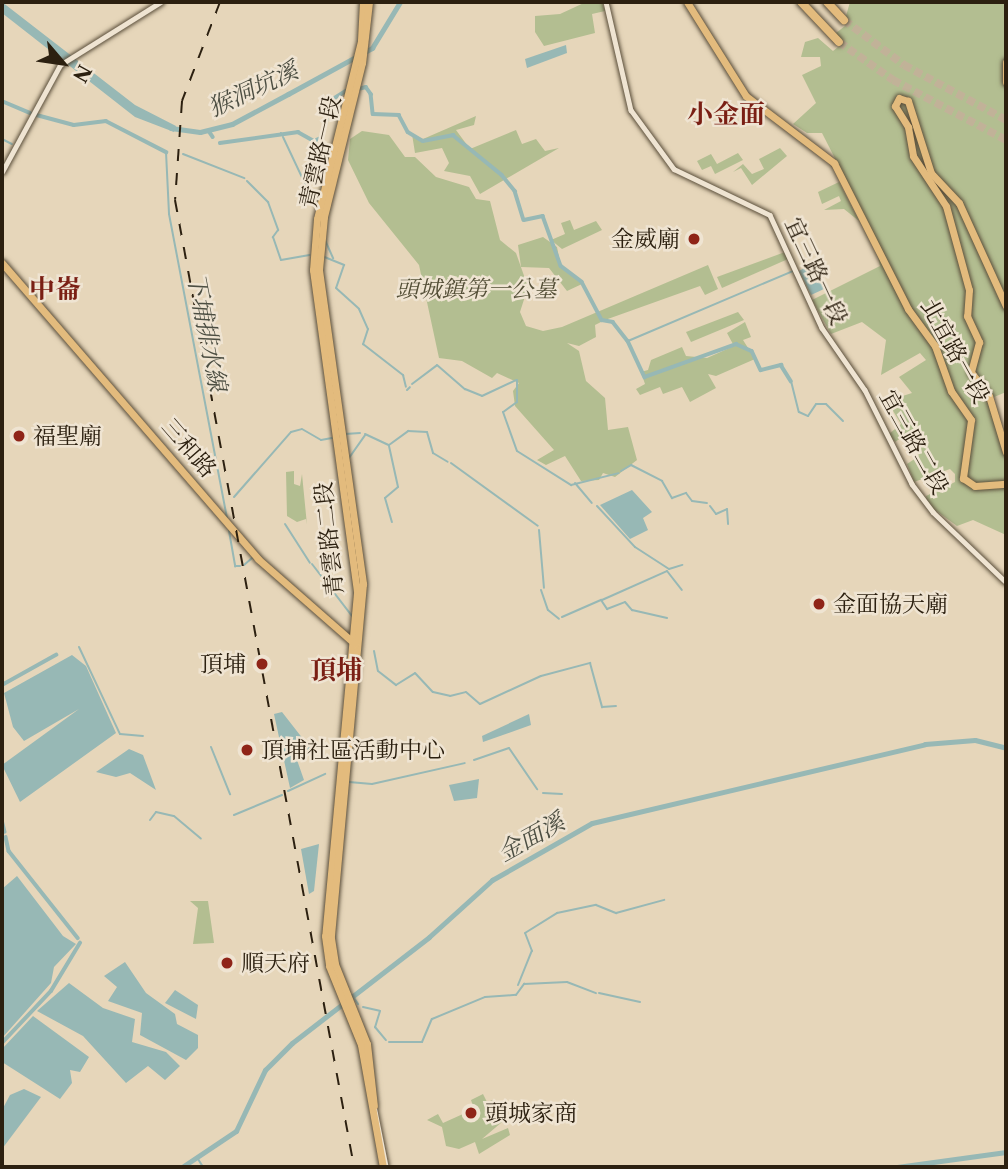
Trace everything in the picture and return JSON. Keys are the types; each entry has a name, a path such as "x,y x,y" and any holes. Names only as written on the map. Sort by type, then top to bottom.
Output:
{"highway":[{"path":"801,2 839,42"},
{"path":"827,2 844,20"}],"main road":[{"path":"363,2 364,39"},
{"path":"364,39 369,2"},
{"name":"北宜路一段","path":"690,2 746,96 826,154 971,420 961,463 963,478 975,486 1006,484"},
{"name":"青雲路一段","path":"317,246 364,39"},
{"path":"1006,62 1006,82"},
{"name":"北宜路一段","path":"1006,306 959,203 931,173 908,101 899,98 895,106 908,127 913,156 946,206 969,290 967,316 979,342 971,372 989,396 1006,453"},
{"name":"青雲路二段","path":"317,246 316,259 347,502 362,572 331,914 332,953 344,993 367,1044 383,1167"},
{"name":"三和路","path":"2,263 258,559 355,645"}],"street":[{"path":"2,172 62,63 162,2"},
{"name":"宜三路一段","path":"606,2 631,110 674,169 770,215 821,328 855,373"},
{"name":"宜三路二段","path":"855,373 924,502 1006,582"}],"green space":[{"path":"586,2 602,2 605,11 592,14 595,33 544,46 535,32 535,16 560,14"},
{"path":"850,2 1006,2 1006,392 987,400 1006,461 1006,535 973,520 957,526 927,504 926,496 955,482 955,474 950,469 914,482 907,464 919,456 907,434 895,442 889,434 901,424 887,401 912,393 899,377 926,360 920,353 881,375 886,340 862,322 831,334 812,300 880,266 871,229 822,133 807,133 793,124 816,103 802,75 821,66 820,57 801,57 805,42 818,38 833,51 843,43 836,33 850,22 846,16"},
{"path":"476,116 474,125 456,130 470,149 516,130 522,144 536,139 545,151 559,148 480,194 470,176 444,171 449,163 442,148 415,153 412,134 423,139"},
{"name":"頭城鎮第一公墓","path":"362,131 389,135 405,157 415,157 436,177 469,187 476,199 490,201 500,240 516,253 528,287 520,312 526,326 543,331 562,327 708,265 718,289 705,295 700,286 605,320 595,325 596,337 579,346 567,343 579,351 586,381 605,398 608,430 628,427 637,460 615,477 603,473 599,480 581,481 565,456 546,465 537,460 554,450 515,406 513,391 519,383 497,373 492,378 462,361 439,358 419,265 369,203 348,160 350,139"},
{"path":"780,148 787,156 752,185 741,168 733,172 743,164 752,174 764,169 759,159"},
{"path":"738,153 743,160 715,174 711,166 702,170 697,161 711,154 717,164"},
{"path":"839,182 859,221 844,209 824,210 841,201 839,196 822,204 818,192"},
{"path":"570,220 574,230 596,221 602,230 562,249 551,240 565,234 561,223"},
{"path":"543,237 557,247 561,267 582,284 567,291 549,268 521,267 518,245"},
{"path":"785,252 788,259 722,288 717,277"},
{"path":"738,312 744,320 691,342 686,332"},
{"path":"745,322 751,337 743,340 755,359 716,376 708,374 716,388 690,402 682,387 663,394 660,387 640,395 636,389 645,384 641,372 648,370 651,360 682,347 686,356 707,358 734,346 727,333"},
{"path":"294,471 294,484 300,486 302,474 307,525 306,519 297,522 287,516 286,472"},
{"path":"190,901 208,901 214,943 193,944 198,908"},
{"path":"483,1094 487,1102 493,1100 502,1122 482,1139 508,1128 510,1135 479,1154 475,1142 459,1149 446,1146 442,1127 427,1120 438,1114 443,1123 474,1109 471,1100"}],"water":[{"path":"2,2 135,105 176,126 174,132 135,117 2,13"},
{"path":"566,45 567,53 527,68 525,59"},
{"path":"813,263 824,289 811,295 799,271"},
{"path":"632,490 652,512 643,518 648,530 630,539 600,505"},
{"path":"72,655 86,666 116,733 20,802 2,765 79,709 24,741 13,727 4,693"},
{"path":"282,712 314,753 297,760 304,780 290,788 274,714"},
{"path":"529,714 531,725 483,742 482,736"},
{"path":"129,749 143,755 156,790 130,773 116,777 96,772"},
{"path":"479,779 477,798 454,801 449,785"},
{"path":"319,844 314,891 309,894 301,849"},
{"path":"17,876 63,936 76,944 54,967 51,983 2,1038 2,889"},
{"path":"125,962 146,993 175,1014 177,1024 198,1035 198,1048 186,1060 140,1035 142,1013 108,1001 117,987 104,976"},
{"path":"69,983 103,1008 135,1019 132,1042 166,1052 180,1066 165,1080 148,1066 126,1083 83,1036 37,1011"},
{"path":"175,990 198,1005 196,1019 165,1003"},
{"path":"33,1016 89,1057 80,1072 70,1070 72,1083 60,1099 2,1062 2,1049"},
{"path":"24,1089 41,1097 2,1149 2,1110 10,1095"}],"waterway":[{"name":"猴洞坑溪","path":"171,128 200,132 232,124 372,48 400,2"},
{"path":"358,89 366,87 371,94 373,114 399,115 408,132 423,141 453,135 502,175 515,191 524,220 543,216 561,266 582,282 602,320 613,322 628,341 645,377 736,344 752,351 761,370 781,365 791,381"},
{"path":"220,143 298,132 314,141 321,138 333,99 346,91"},
{"path":"2,101 30,113"},
{"path":"33,114 74,125 106,121 166,152"},
{"path":"209,131 213,137"},
{"path":"283,137 316,207"},
{"path":"2,139 12,144"},
{"name":"下埔排水線","path":"166,152 169,214 227,517"},
{"path":"183,154 244,178"},
{"path":"247,181 268,202 278,230 273,237 281,260 310,255"},
{"path":"325,240 333,258"},
{"path":"322,256 344,265 336,288 359,309 368,329 363,344 403,375 406,387"},
{"path":"628,341 793,271"},
{"path":"412,384 437,365 465,389 482,396 517,380 517,402 503,412 517,451 571,485 619,473"},
{"path":"791,381 799,412 808,416 816,404 826,404 843,421"},
{"path":"407,390 410,387"},
{"path":"234,497 291,432 302,429 321,440 332,438"},
{"path":"365,434 389,445 408,431 427,432 433,453 448,462"},
{"path":"345,434 360,433"},
{"path":"349,458 365,435"},
{"path":"389,446 398,487 385,498 392,522"},
{"path":"451,463 538,526"},
{"path":"621,471 631,465 662,481 672,498 686,493 692,501 707,503"},
{"path":"575,483 592,503"},
{"path":"597,506 635,547 669,569 682,565"},
{"path":"710,506 716,514 727,509 728,524"},
{"path":"285,524 310,563"},
{"path":"539,530 544,588"},
{"name":"下埔排水線","path":"229,531 235,566 240,566"},
{"name":"下埔排水線","path":"244,565 252,558"},
{"path":"312,564 352,616"},
{"path":"602,600 667,571 682,590"},
{"path":"541,590 548,610 559,619"},
{"path":"562,617 601,600 607,609 625,602 632,610 667,618"},
{"path":"79,647 120,734 143,736"},
{"path":"374,651 378,671 396,685 415,673 433,692 450,696 466,692 480,704 541,676 590,663 602,707 616,706"},
{"path":"2,685 56,655"},
{"name":"金面溪","path":"182,1167 236,1131 265,1070 292,1043 429,937 492,880 592,823 925,744 975,740 1006,748"},
{"path":"211,747 230,794"},
{"path":"474,760 509,748 537,789"},
{"path":"349,782 372,784 465,763"},
{"path":"288,791 325,774"},
{"path":"543,793 562,794"},
{"path":"234,815 282,795"},
{"path":"150,820 156,812 174,816 201,839"},
{"path":"2,820 5,832"},
{"path":"6,837 9,851 78,938"},
{"path":"518,985 532,951 525,933 557,913 596,905 616,913 664,900"},
{"path":"2,1043 51,991 80,943"},
{"path":"389,1042 422,1042 432,1019 485,997 516,995 524,984 567,982 596,993"},
{"path":"599,993 640,1002"},
{"path":"352,995 358,1004"},
{"path":"363,1007 380,1011 375,1027 386,1040"},
{"path":"897,1167 1006,1152"},
{"path":"198,1159 203,1167"}],"tunnel":[{"path":"844,20 904,65 1006,120"},
{"path":"839,42 893,80 1006,140"}],"railway":[{"path":"220,2 182,101 175,200 354,1167"}],"place":[{"name":"金威廟","path":"694,239"},
{"name":"福聖廟","path":"19,436"},
{"name":"金面協天廟","path":"819,604"},
{"name":"頂埔","path":"262,664"},
{"name":"頂埔社區活動中心","path":"247,750"},
{"name":"順天府","path":"227,963"},
{"name":"頭城家商","path":"471,1113"}],"district":[{"name":"小金面","path":"726,115"},
{"name":"中崙","path":"55,290"},
{"name":"頂埔","path":"336,671"}]}
